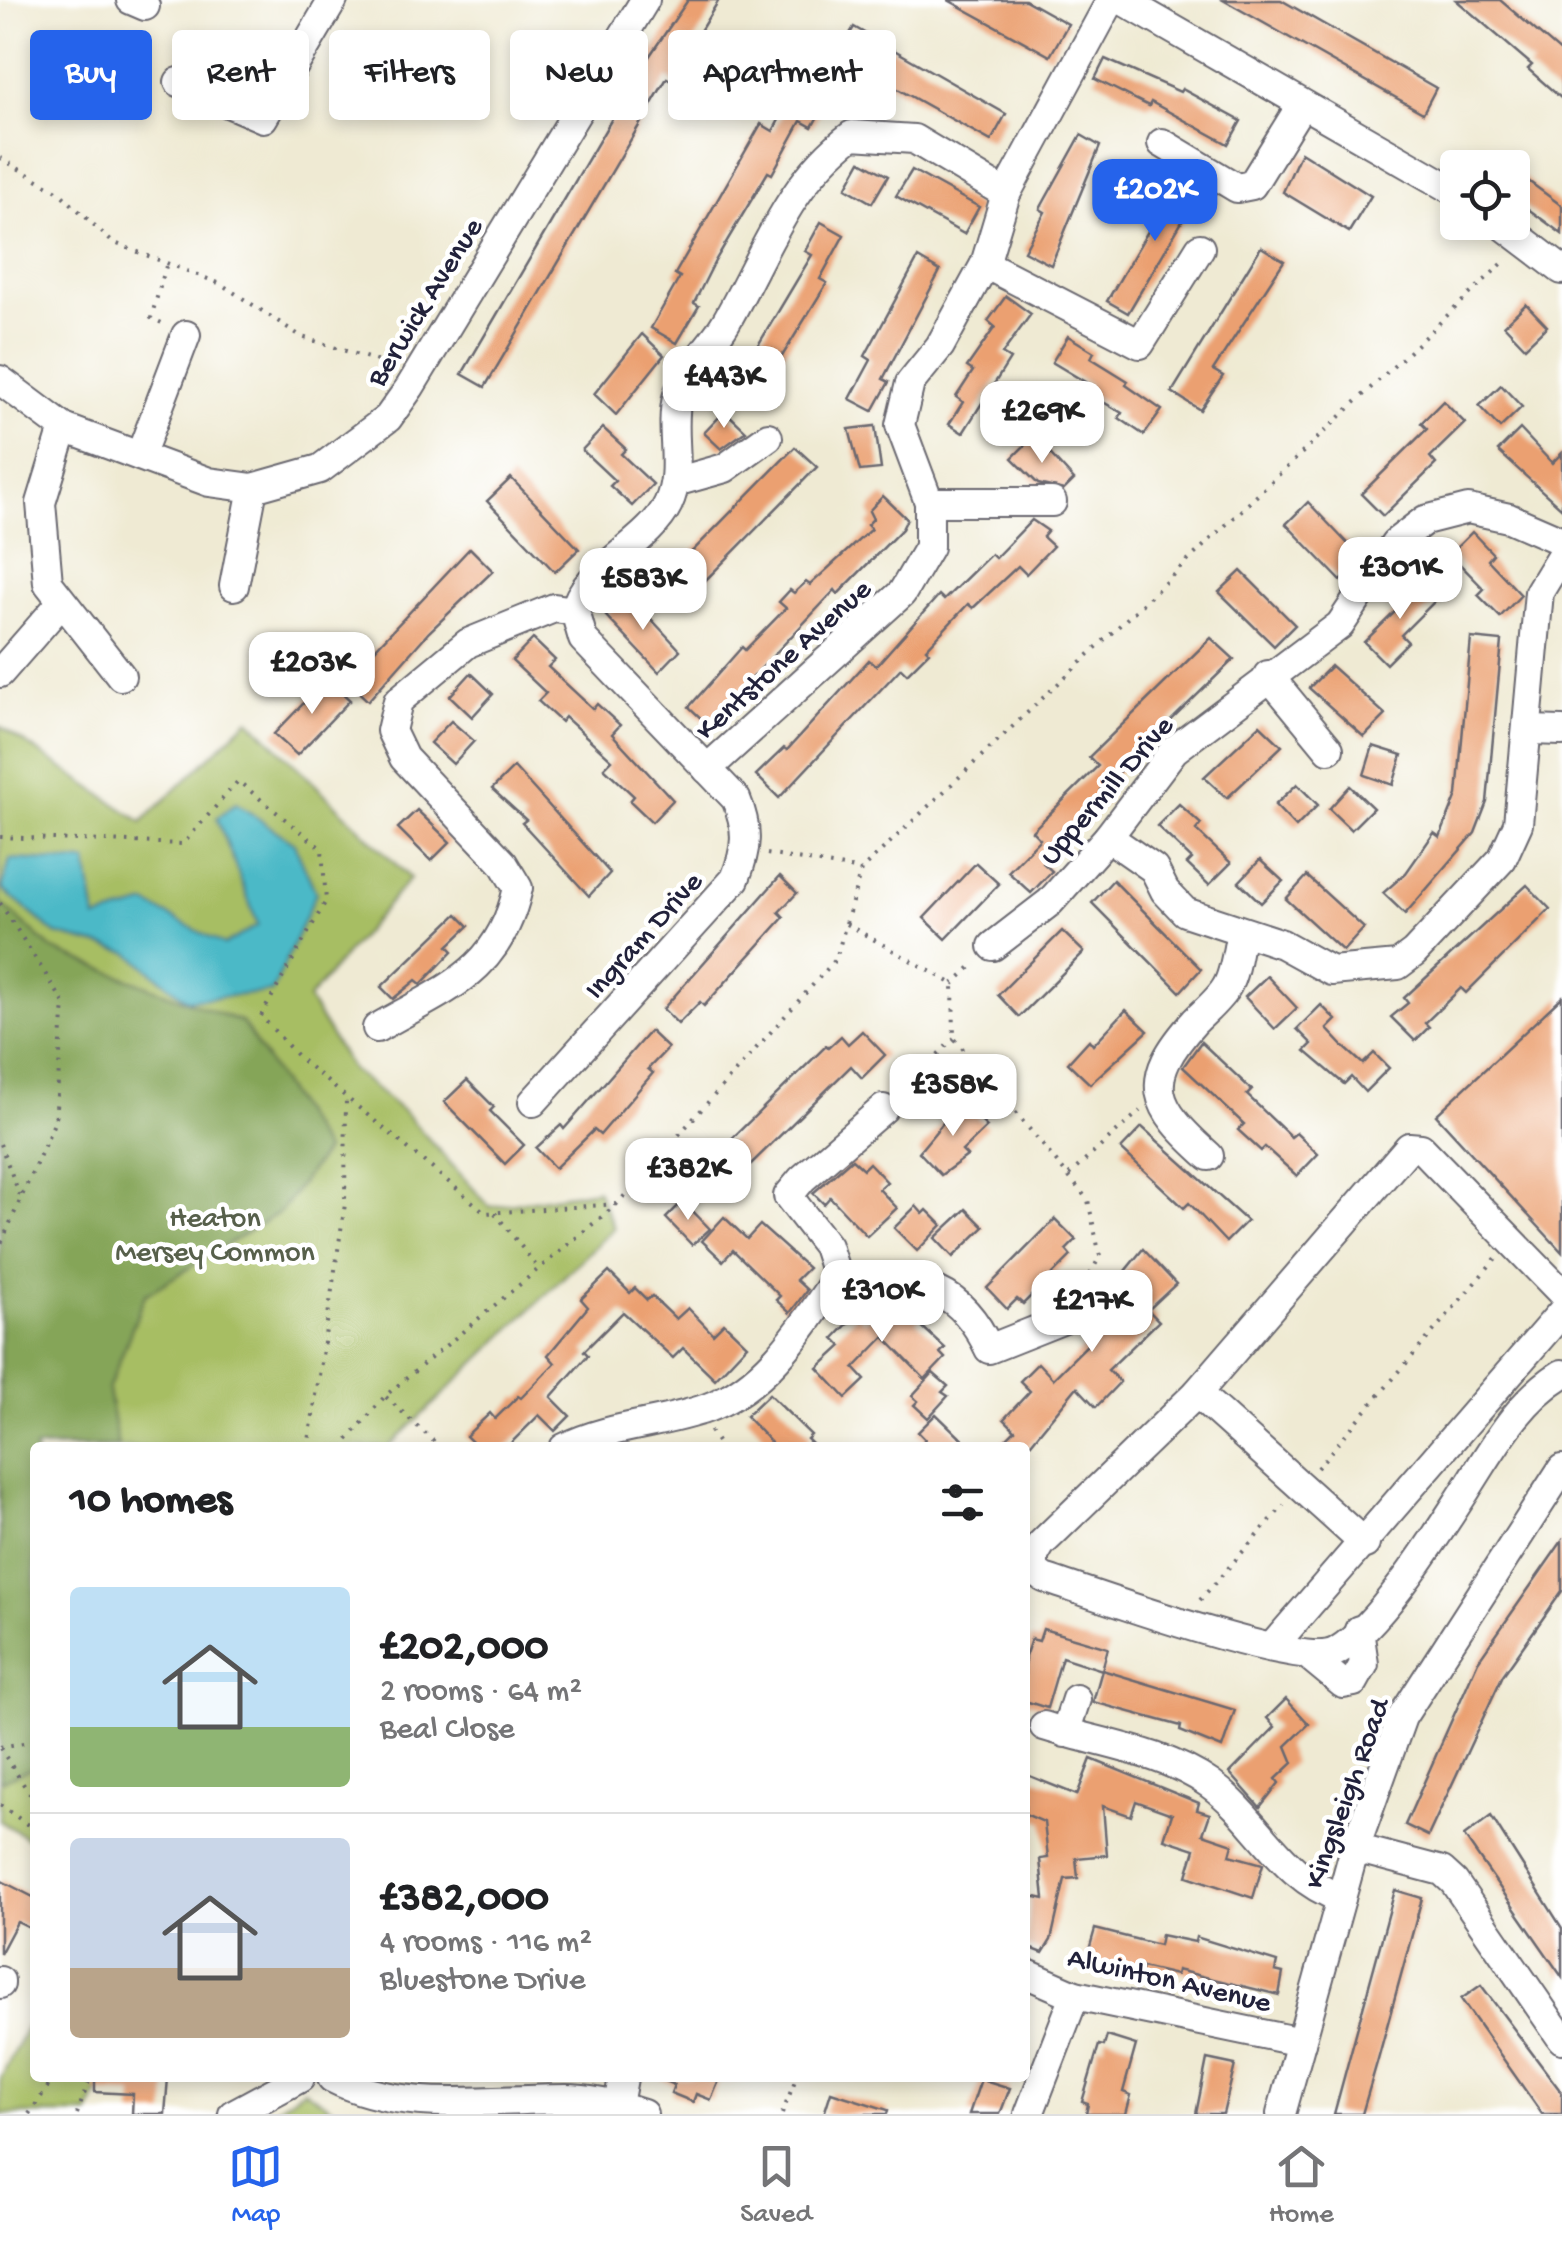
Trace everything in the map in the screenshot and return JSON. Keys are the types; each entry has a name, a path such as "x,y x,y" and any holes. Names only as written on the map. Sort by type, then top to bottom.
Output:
{"street":[{"path":"309,40 333,0"},
{"name":"Berwick Avenue","path":"0,380 64,428 209,482 253,488 320,469 388,418 644,0"},
{"name":"Kentstone Avenue","path":"707,770 902,593 929,546 928,502 900,425 910,383 940,346 986,264 1006,194 1112,0"},
{"path":"1122,0 1440,184"},
{"path":"1162,143 1236,188 1252,185 1302,104"},
{"path":"746,850 746,823 736,799 584,639 575,611 578,598 648,531 667,506 675,482 677,400 689,371 724,326 794,192 823,157 852,135 914,139 1006,194"},
{"path":"1522,240 1562,270"},
{"path":"986,264 1140,344 1200,248"},
{"path":"140,456 186,335"},
{"path":"64,428 41,503 48,583 121,676"},
{"path":"675,482 725,468 768,437"},
{"path":"234,586 253,488"},
{"path":"928,502 1052,502"},
{"name":"Uppermill Drive","path":"993,946 1050,902 1108,836 1174,750 1340,624 1395,542 1425,520 1468,508 1509,518 1562,541"},
{"path":"1108,836 1154,869 1165,891 1184,912 1282,944 1331,971 1398,965 1414,954 1502,859 1518,824 1530,730 1540,592 1562,554"},
{"path":"0,673 62,602"},
{"path":"378,1028 468,976 498,946 518,888 503,862 404,758 391,731 398,701 468,644 554,608 575,611"},
{"path":"1268,675 1329,749"},
{"path":"1530,730 1562,731"},
{"name":"Ingram Drive","path":"534,1102 735,879 746,850"},
{"path":"1209,1156 1181,1131 1160,1104 1158,1094 1171,1050 1227,987 1241,933"},
{"path":"836,1277 827,1246 788,1196 802,1179 883,1109"},
{"path":"1562,1294 1421,1148 1410,1147 1197,1393 1041,1544 1034,1556 1034,1571 1060,1584 1272,1647 1310,1656 1336,1652 1410,1574 1501,1435 1540,1387 1562,1374"},
{"path":"836,1277 917,1285 944,1294 974,1316 989,1350 1067,1318"},
{"path":"576,1442 589,1435 708,1408 739,1390 787,1350 836,1277"},
{"path":"1272,1647 1562,1312"},
{"path":"1197,1393 1365,1544"},
{"name":"Kingsleigh Road","path":"1281,2114 1355,1848 1402,1717 1562,1470"},
{"path":"1076,1699 1054,1729 1196,1775 1220,1792 1289,1870 1341,1898"},
{"path":"1355,1848 1442,1871 1454,1882 1562,2039"},
{"name":"Alwinton Avenue","path":"1030,1975 1076,1996 1301,2042"},
{"path":"1029,2114 1076,1996"},
{"path":"233,2114 293,2082"},
{"path":"337,2082 354,2095 390,2108 463,2111 568,2098 628,2099"}],"path":[{"path":"0,158 59,192 112,242 166,266 222,284 302,336 418,374"},
{"path":"346,1442 385,1396 618,1204 836,960 862,870 1525,242"},
{"path":"166,266 151,318 186,335"},
{"path":"0,837 183,844 238,781 322,848 326,901 262,1016 300,1058 486,1213 618,1204"},
{"path":"746,850 862,870"},
{"path":"0,902 64,1004 55,1121 0,1246"},
{"path":"846,924 952,984"},
{"path":"993,946 952,984 954,1038 1088,1200 1100,1256 1067,1318"},
{"path":"883,1109 954,1038"},
{"path":"1068,1176 1158,1094"},
{"path":"309,1442 346,1204 346,1097"},
{"path":"0,1144 21,1198"},
{"path":"495,1213 538,1269"},
{"path":"1200,1600 1512,1240"},
{"path":"385,1396 435,1442"},
{"path":"30,1742 0,1748 30,1794"},
{"path":"0,1805 30,1826"},
{"path":"29,2114 51,2082"},
{"path":"77,2114 89,2082"},
{"path":"782,2114 794,2082"}],"green space":[{"name":"Heaton Mersey Common","path":"249,719 410,878 308,999 351,1069 406,1114 490,1207 597,1190 614,1228 394,1442 30,1442 30,1840 0,1821 0,726 142,822"},
{"path":"0,902 53,950 242,1022 325,1151 280,1212 145,1295 108,1390 117,1442 30,1442 30,1769 0,1781"},
{"path":"30,2020 30,2082 102,2082 89,2114 0,2114 0,2079"},
{"path":"304,2089 341,2114 268,2114"}],"water":[{"path":"236,803 294,843 316,893 272,992 187,1000 129,953 56,934 2,889 10,859 87,862 96,919 147,904 224,945 258,925 217,818"}],"building":[{"path":"688,0 719,0 701,30 668,30 668,79 648,110 648,58"},
{"path":"948,0 1025,0 1068,24 1050,56"},
{"path":"1223,0 1281,0 1436,88 1423,113"},
{"path":"1456,0 1500,0 1562,53 1562,99 1528,69 1532,65"},
{"path":"896,51 1006,114 991,141 896,88"},
{"path":"1105,59 1180,92 1182,89 1241,121 1228,144 1151,102 1149,106 1095,79"},
{"path":"611,120 642,120 485,387 462,374"},
{"path":"779,120 816,120 812,127 801,121 772,174 768,172 715,261 694,303 699,306 677,343 651,328 680,277 675,274 761,124 773,131"},
{"path":"1081,135 1100,146 1051,265 1024,251 1045,212 1040,209"},
{"path":"1301,152 1371,196 1349,232 1283,192"},
{"path":"861,161 888,176 872,203 846,188"},
{"path":"912,170 979,207 964,234 896,196"},
{"path":"1181,175 1202,188 1128,313 1107,301"},
{"path":"1530,182 1562,206 1562,234 1530,210"},
{"path":"821,222 844,235 820,279 827,283 762,389 739,377 812,255 805,251"},
{"path":"1261,247 1284,261 1213,370 1223,376 1200,410 1172,392"},
{"path":"918,258 940,271 883,379 889,382 873,411 850,399 871,360 865,356"},
{"path":"1006,296 1031,314 1002,354 1010,359 963,433 949,424 963,402 956,397 973,371 967,367 995,327 988,321"},
{"path":"1526,304 1547,326 1525,347 1504,325"},
{"path":"642,334 664,355 616,415 594,394"},
{"path":"1068,336 1094,352 1091,358 1128,381 1126,385 1162,410 1144,435 1119,418 1122,413 1086,392 1090,385 1052,362"},
{"path":"1501,385 1522,407 1500,428 1479,406"},
{"path":"1443,401 1465,423 1430,457 1436,464 1383,516 1361,494 1427,429 1421,423"},
{"path":"725,411 746,431 721,449 704,433"},
{"path":"875,426 881,469 860,471 849,429"},
{"path":"603,428 626,449 621,454 653,484 632,506 610,486 615,481 582,450"},
{"path":"1520,429 1552,463 1562,453 1562,509 1498,451"},
{"path":"1034,436 1074,480 1064,490 1038,484 1012,458"},
{"path":"795,447 817,467 694,592 672,572"},
{"path":"511,478 579,549 555,572 487,501"},
{"path":"883,496 907,519 902,529 838,594 835,590 708,725 689,707 742,647 745,650 786,608 779,602 790,590 794,593 806,582 810,585 871,529 867,525 873,519 869,511"},
{"path":"1308,502 1362,559 1341,581 1286,524"},
{"path":"1032,520 1048,531 1043,537 1053,546 1026,574 1018,566 973,608 968,604 926,649 929,652 907,674 901,668 779,798 756,775 784,748 787,750 869,660 876,666 939,595 944,600 991,554 995,558"},
{"path":"1472,532 1493,554 1488,560 1521,595 1500,617 1478,595 1484,589 1450,554"},
{"path":"470,548 493,571 429,632 368,701 346,680"},
{"path":"1241,571 1295,625 1274,646 1219,592"},
{"path":"1414,579 1435,601 1401,635 1408,642 1386,664 1364,642 1399,608 1392,601"},
{"path":"627,593 680,650 659,672 606,616"},
{"path":"1211,638 1234,659 1100,790 1109,799 1043,863 1052,871 1031,893 1008,872 1040,839 1032,831 1098,766 1089,757"},
{"path":"1471,638 1502,641 1487,802 1475,833 1405,914 1383,893 1406,873 1434,833 1440,837 1457,795"},
{"path":"533,639 555,660 548,667 593,709 597,704 620,725 612,734 673,800 652,822 630,801 634,796 604,768 612,760 565,717 561,722 538,701 546,693 512,661"},
{"path":"1331,666 1386,715 1364,737 1309,688"},
{"path":"471,673 493,694 472,717 450,696"},
{"path":"327,679 350,700 297,755 274,734"},
{"path":"451,721 474,741 453,764 430,743"},
{"path":"1260,725 1282,746 1227,798 1204,777"},
{"path":"1373,746 1402,755 1393,785 1364,775"},
{"path":"514,767 610,873 589,896 522,823 526,820 492,789"},
{"path":"1297,784 1318,805 1296,827 1275,805"},
{"path":"1350,786 1373,808 1351,830 1329,809"},
{"path":"1179,804 1201,824 1196,830 1231,863 1209,885 1187,864 1192,859 1157,826"},
{"path":"417,810 450,842 431,861 398,828"},
{"path":"1260,860 1283,881 1261,903 1239,882"},
{"path":"976,863 999,884 946,939 924,918"},
{"path":"780,876 797,893 779,912 784,917 704,1006 700,1002 678,1024 663,1009"},
{"path":"1307,876 1364,928 1343,951 1286,899"},
{"path":"1113,880 1201,969 1180,992 1092,903"},
{"path":"1527,885 1550,909 1466,993 1461,988 1425,1023 1429,1027 1415,1041 1391,1017 1408,1003 1404,998"},
{"path":"457,914 469,926 448,946 453,951 421,984 416,980 393,999 381,987"},
{"path":"1062,931 1084,952 1019,1017 998,995"},
{"path":"1267,976 1297,1008 1275,1029 1245,997"},
{"path":"1562,997 1562,1252 1436,1115"},
{"path":"1321,1005 1336,1020 1327,1029 1344,1047 1363,1064 1374,1053 1389,1068 1365,1092 1351,1077 1344,1084 1305,1051 1312,1044 1297,1029"},
{"path":"1126,1010 1148,1031 1090,1084 1068,1063 1089,1040 1093,1045"},
{"path":"650,1031 668,1048 648,1069 653,1073 600,1135 594,1130 555,1168 536,1148 561,1125 564,1129"},
{"path":"862,1031 885,1055 862,1078 851,1066 751,1164 745,1159 724,1180 707,1163 826,1046 841,1036 848,1044"},
{"path":"1201,1042 1252,1090 1247,1095 1291,1137 1296,1133 1318,1154 1297,1176 1265,1147 1261,1151 1238,1130 1244,1124 1183,1067"},
{"path":"467,1080 494,1107 490,1111 524,1145 505,1164 444,1102"},
{"path":"961,1101 987,1127 962,1151 967,1156 941,1175 919,1152"},
{"path":"1142,1127 1247,1221 1226,1242 1189,1203 1184,1208 1121,1149"},
{"path":"852,1159 863,1169 869,1163 887,1182 879,1189 897,1208 867,1236 830,1197 824,1204 813,1193"},
{"path":"687,1167 702,1182 687,1197 672,1182"},
{"path":"683,1201 710,1229 692,1245 666,1218"},
{"path":"916,1206 923,1214 927,1210 942,1225 917,1251 894,1228"},
{"path":"966,1209 984,1227 953,1257 935,1238"},
{"path":"724,1217 747,1239 760,1225 808,1268 796,1280 807,1290 790,1313 776,1300 780,1296 733,1250 723,1261 702,1241"},
{"path":"1055,1219 1076,1240 1066,1250 1071,1256 1023,1304 1017,1299 1007,1309 987,1288"},
{"path":"1143,1249 1176,1284 1148,1310 1159,1321 1108,1370 1120,1382 1096,1407 1077,1387 1030,1444 1003,1442 1015,1430 1004,1419 1030,1391 1020,1381 1038,1363 1053,1379 1092,1340 1089,1337 1132,1287 1121,1276"},
{"path":"609,1272 630,1293 635,1288 647,1300 652,1296 676,1319 688,1308 713,1334 724,1323 747,1345 715,1379 683,1348 673,1358 623,1312 584,1351 588,1355 551,1397 570,1416 555,1431 539,1415 512,1442 472,1442 466,1436 490,1413 495,1419 555,1363 548,1355 588,1307 581,1299"},
{"path":"891,1301 900,1309 910,1302 923,1314 916,1321 945,1348 940,1353 945,1358 925,1379 884,1337 854,1368 865,1380 846,1398 818,1368 842,1346 834,1338 857,1314 863,1321"},
{"path":"933,1373 948,1386 942,1392 948,1396 928,1418 914,1405 918,1401 912,1396"},
{"path":"769,1394 811,1435 807,1439 810,1442 770,1442 746,1416"},
{"path":"936,1414 965,1442 922,1442 925,1439 918,1432"},
{"path":"1562,1541 1562,1591 1503,1675 1428,1836 1405,1825 1478,1661"},
{"path":"1043,1629 1108,1648 1102,1670 1062,1657 1047,1708 1030,1703 1030,1642 1039,1641"},
{"path":"1102,1670 1235,1710 1222,1748 1180,1731 1181,1726 1093,1702"},
{"path":"1286,1699 1309,1724 1286,1746 1293,1763 1276,1779 1279,1783 1260,1807 1230,1773 1275,1727 1267,1718"},
{"path":"1091,1759 1199,1803 1197,1810 1210,1814 1203,1834 1233,1844 1230,1855 1263,1864 1253,1898 1187,1876 1195,1849 1164,1839 1172,1814 1136,1801 1131,1816 1103,1806 1107,1855 1076,1858 1078,1878 1065,1879 1051,1940 1043,1953 1030,1948 1031,1896 1044,1899 1040,1859 1048,1858 1044,1822 1030,1816 1030,1776 1077,1795"},
{"path":"1491,1816 1562,1928 1562,1977 1464,1836"},
{"path":"0,1880 30,1895 30,1928 17,1922 0,1954"},
{"path":"1395,1890 1422,1898 1362,2114 1334,2114"},
{"path":"1095,1929 1159,1945 1161,1935 1195,1942 1196,1937 1277,1962 1275,1971 1283,1973 1279,1995 1177,1970 1176,1975 1142,1967 1139,1977 1085,1964"},
{"path":"1481,1985 1562,2093 1562,2114 1542,2114 1461,1999"},
{"path":"1107,2036 1136,2045 1123,2092 1131,2095 1126,2114 1086,2114 1088,2104 1082,2102 1099,2045 1104,2046"},
{"path":"1207,2059 1235,2065 1223,2114 1196,2114"},
{"path":"95,2082 168,2082 165,2114 132,2114 133,2094 95,2092"},
{"path":"667,2082 718,2082 711,2100 696,2094 693,2102 671,2093 674,2085"},
{"path":"980,2082 1010,2088 1000,2114 969,2114"},
{"path":"831,2092 888,2110 887,2114 824,2114"}]}
